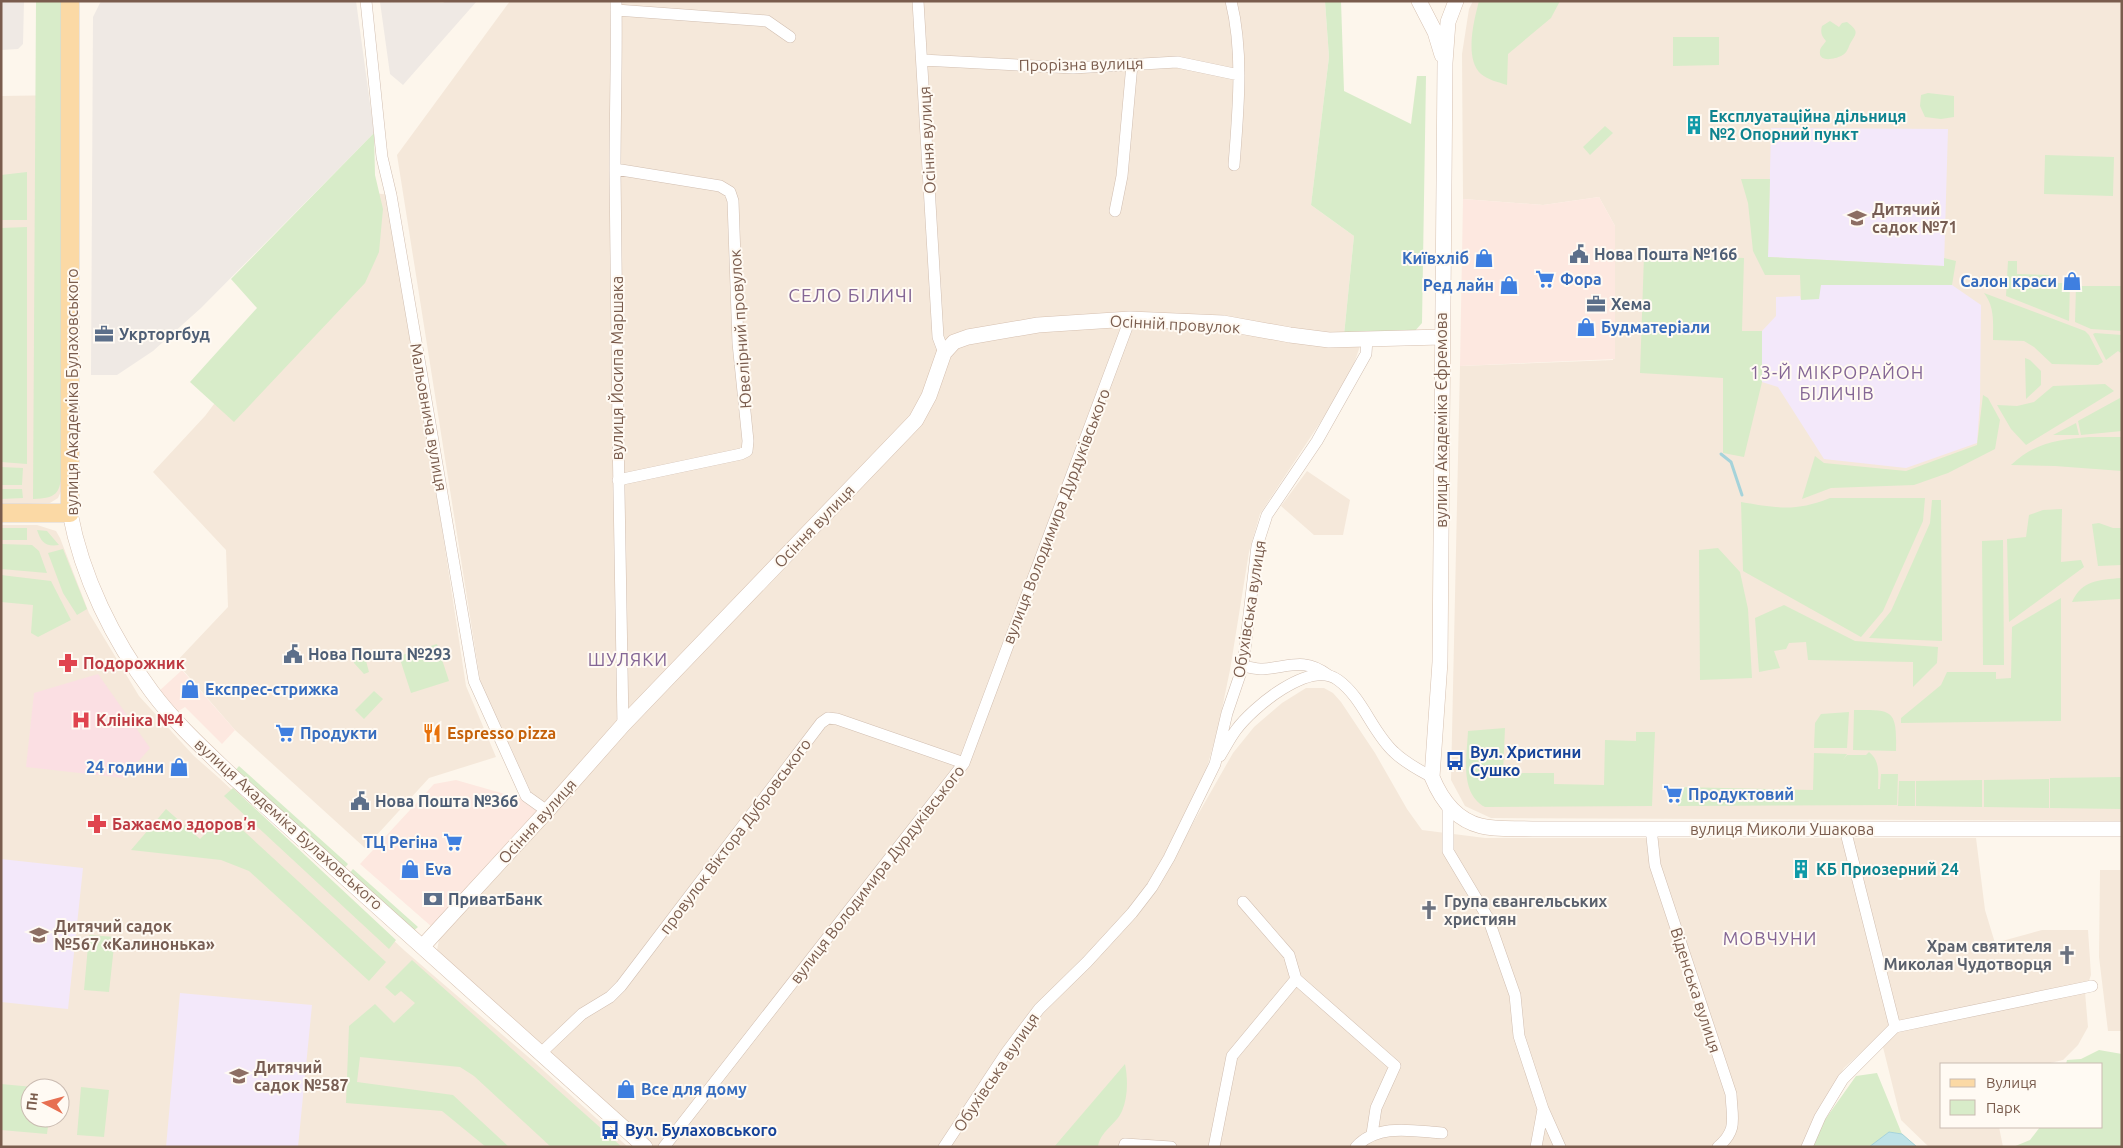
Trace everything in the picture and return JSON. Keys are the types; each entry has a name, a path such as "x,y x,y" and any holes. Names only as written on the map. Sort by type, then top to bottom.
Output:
{"main road":[{"name":"вулиця Академіка Булаховського","path":"70,1 70,513"},
{"path":"1,513 70,513"}],"street":[{"name":"Мальовнича вулиця","path":"366,1 382,156 391,195 474,681 526,796 547,811"},
{"name":"Осіння вулиця","path":"423,946 623,725 916,420 928,396 944,354 938,337 918,1"},
{"path":"1231,1 1236,22 1239,75 1234,165"},
{"name":"вулиця Академіка Єфремова","path":"1419,1 1435,32 1445,63"},
{"name":"вулиця Академіка Єфремова","path":"1432,777 1440,662 1445,63 1448,22 1456,1"},
{"name":"вулиця Йосипа Маршака","path":"623,725 618,480 615,169 616,6 767,21 790,37"},
{"name":"Прорізна вулиця","path":"922,60 1073,68 1177,62 1239,75"},
{"path":"1115,211 1122,176 1132,64"},
{"name":"Ювелірний провулок","path":"615,169 720,186 730,192 734,201 738,344 748,441 747,450 741,454 618,480"},
{"name":"Осінній провулок","path":"944,354 954,342 968,337 1038,325 1130,319 1222,323 1329,340 1442,337"},
{"name":"вулиця Володимира Дурдуківського","path":"664,1147 964,763 1130,319"},
{"name":"Обухівська вулиця","path":"944,1147 1006,1053 1039,1009 1087,962 1132,913 1152,887 1169,858 1215,764 1227,713 1243,666 1257,546 1267,515 1317,441 1366,354 1367,339"},
{"name":"вулиця Академіка Булаховського","path":"70,513 76,542 104,612 127,654 152,692 179,723 233,777 645,1147"},
{"path":"1243,666 1260,669 1298,663 1316,666 1337,679 1347,688 1393,752 1432,777 1440,795 1448,806 1448,851 1488,918 1500,948 1515,995 1518,1036 1543,1109 1560,1147"},
{"path":"1215,764 1237,729 1287,684 1317,674 1328,675"},
{"name":"провулок Віктора Дубровського","path":"541,1053 582,1014 610,997 621,986 821,723 828,718 837,719 964,763"},
{"name":"вулиця Миколи Ушакова","path":"1448,806 1481,826 1532,829 2122,829"},
{"name":"Віденська вулиця","path":"1651,828 1655,865 1731,1094 1733,1126 1729,1137 1718,1147"},
{"path":"1845,829 1896,1027"},
{"path":"1243,902 1289,955 1296,979 1395,1066 1376,1108 1372,1134"},
{"path":"1214,1147 1232,1056 1296,979"},
{"path":"1807,1147 1820,1117 1843,1079 1896,1027 2092,986"},
{"path":"1536,1147 1543,1109"},
{"path":"1356,1147 1372,1134 1393,1130 1442,1133"},
{"path":"1124,1147 1125,1144 1172,1147"}],"shaded area":[{"path":"1,1 24,1 23,44 18,49 1,50"},
{"path":"101,1 356,1 374,133 201,308 153,351 117,375 91,375 93,17"},
{"path":"446,1 477,1 403,85 390,74 380,2 443,3"},
{"path":"510,1 1325,1 1329,57 1311,205 1354,236 1344,335 1364,334 1353,367 1335,400 1260,514 1249,552 1230,670 1218,728 1206,771 1178,834 1129,911 1086,959 1035,1008 940,1147 654,1147 437,950 439,940 553,814 531,792 481,686 397,155"},
{"path":"1473,1 2122,1 2122,821 1491,818 1465,806 1451,780 1460,366 1613,360 1615,226 1599,197 1543,205 1463,199 1462,54 1469,9"},
{"path":"66,95 62,489 58,498 50,503 1,505 1,96"},
{"name":"Дитячий садок №71","path":"1771,128 1948,129 1944,266 1768,257"},
{"path":"373,193 391,195 466,686 496,757 429,778 365,848 235,730 176,662 228,607 226,550 153,472 205,416"},
{"path":"1599,197 1615,226 1615,359 1460,366 1463,199 1543,205"},
{"path":"1821,285 1952,285 1981,305 1980,401 1977,443 1906,468 1824,459 1778,387 1762,382 1762,331 1776,316 1776,297 1800,296 1801,300"},
{"path":"1307,471 1350,500 1343,535 1314,535 1281,506"},
{"path":"1,525 37,525 56,531 89,613 139,696 194,756 405,951 533,1061 628,1147 1,1147"},
{"path":"182,670 235,730 222,744 185,707 177,712 158,692"},
{"name":"Клініка №4","path":"98,674 150,748 124,778 26,767 34,693"},
{"path":"1306,688 1324,688 1333,693 1375,753 1407,809 1422,830 1485,838 1976,838 1985,910 1995,943 2042,930 2088,930 2091,975 2085,992 2088,1027 2078,1045 2063,1060 2050,1063 1940,1063 1940,1128 1999,1128 2003,1147 1929,1147 1901,1120 1880,1035 1844,1068 1821,1106 1802,1147 949,1147 1044,1009 1172,860 1233,753 1254,727 1282,703"},
{"path":"456,780 522,799 538,812 432,927 360,864 434,784"},
{"name":"Дитячий садок №567 «Калинонька»","path":"1,859 83,868 68,1009 1,1002"},
{"path":"2100,870 2122,870 2122,1031 2108,1031 2099,957"},
{"name":"Дитячий садок №587","path":"180,993 312,1005 298,1147 166,1147"}],"green space":[{"path":"36,1 62,1 62,470 60,485 56,493 52,496 33,499"},
{"path":"1325,1 1341,1 1344,91 1411,124 1417,76 1426,76 1422,323 1414,332 1344,335 1354,236 1311,205 1329,57"},
{"path":"1479,1 1560,1 1551,18 1508,54 1507,85 1481,74 1473,59 1472,39"},
{"path":"1830,21 1839,27 1842,23 1847,22 1854,28 1856,33 1844,54 1831,59 1824,59 1820,55 1820,51 1826,41 1821,31 1822,26"},
{"path":"1673,37 1719,37 1719,65 1673,66"},
{"path":"1928,93 1954,96 1954,117 1941,119 1925,117 1920,106 1921,95"},
{"path":"1605,126 1613,133 1590,155 1583,147"},
{"path":"374,133 375,175 383,209 379,252 365,283 234,422 190,382 257,308 231,279"},
{"path":"2045,155 2114,157 2113,196 2044,194"},
{"path":"27,172 27,220 1,220 1,175"},
{"path":"1741,179 1770,179 1768,257 1944,266 1944,258 1956,261 1952,285 1821,285 1819,299 1801,300 1800,275 1765,275 1753,251 1748,203"},
{"path":"27,227 27,464 1,462 1,228"},
{"path":"1644,255 1744,258 1742,331 1762,331 1762,382 1744,457 1723,453 1723,378 1640,373"},
{"path":"2008,261 2017,261 2017,274 2049,275 2049,283 2070,283 2069,321 2006,296"},
{"path":"2076,286 2122,286 2122,331 2091,329 2075,322"},
{"path":"1984,293 2085,331 2103,362 2098,365 2052,364 2034,347 2024,341 1993,340 1992,310"},
{"path":"2093,334 2122,335 2122,354 2118,351 2106,360"},
{"path":"2025,358 2030,360 2041,371 2041,385 2026,399"},
{"path":"2105,384 2114,391 2026,445 2011,429 1997,405 2017,406 2034,402 2053,386"},
{"path":"1983,395 1988,398 2000,420 1995,449 1948,473 1914,485 1831,488 1802,499 1815,456 1824,463 1906,471 1977,445"},
{"path":"2120,398 2122,431 2081,435 2078,421"},
{"path":"2076,423 2079,435 2053,435"},
{"path":"2122,437 2122,471 2011,465 2029,451 2038,447 2067,439"},
{"path":"1,467 23,468 22,485 1,485"},
{"path":"1,489 22,489 23,498 1,499"},
{"path":"1830,498 1925,498 1923,521 1883,611 1861,637 1743,571 1741,502 1786,508 1806,505"},
{"path":"1932,500 1941,500 1942,641 1869,638 1891,611 1930,523"},
{"path":"2062,509 2061,562 2081,560 2084,567 2009,622 2007,539 2026,537 2029,515 2043,510"},
{"path":"2099,523 2113,528 2122,528 2122,565 2098,566 2092,524"},
{"path":"1,528 27,528 27,540 1,540"},
{"path":"37,530 47,531 59,545 44,543"},
{"path":"2003,540 2004,665 1983,665 1982,541"},
{"path":"1,544 32,545 39,551 47,573 1,569"},
{"path":"1718,548 1740,572 1748,609 1752,678 1700,680 1699,550"},
{"path":"63,549 87,609 77,615 63,593 48,553"},
{"path":"1,575 51,581 71,620 38,637 31,633 33,605 1,602"},
{"path":"2121,578 2120,599 2072,602 2081,589 2092,582"},
{"path":"2061,598 2061,721 1901,723 1901,718 1941,685 1947,672 1996,672 1996,679 2011,678 2012,627"},
{"path":"1784,605 1855,641 1938,647 1937,663 1913,687 1913,662 1808,660 1806,642 1789,643 1786,649 1774,651 1780,668 1759,672 1755,618"},
{"path":"437,644 449,681 411,693 399,656"},
{"path":"362,646 369,672 364,674 354,663 355,650"},
{"path":"374,691 383,699 364,719 355,710"},
{"path":"1854,710 1885,712 1890,715 1895,727 1896,751 1853,750"},
{"path":"1849,712 1847,748 1814,748 1815,723 1821,714"},
{"path":"1505,728 1503,773 1554,773 1554,784 1604,785 1605,740 1636,741 1636,732 1655,732 1652,806 1485,807 1471,793 1468,783 1466,762 1468,731"},
{"path":"1869,752 1877,764 1878,789 1880,789 1881,774 1898,774 1897,805 1678,806 1678,787 1813,790 1814,753 1847,754 1843,760 1847,755 1866,755"},
{"path":"239,766 348,864 342,871 234,772"},
{"path":"2122,777 2122,809 2050,808 2050,778"},
{"path":"2049,779 2049,808 1984,807 1984,780"},
{"path":"1982,780 1982,807 1916,806 1916,781"},
{"path":"1899,781 1915,781 1915,806 1898,806"},
{"path":"233,788 396,940 389,949 224,796"},
{"path":"166,809 200,839 219,820 234,822 386,962 369,981 249,871 221,860 131,850"},
{"path":"353,869 418,927 411,933 347,876"},
{"path":"89,935 115,937 109,992 84,990"},
{"path":"412,960 622,1147 551,1147 474,1076 460,1067 360,1057 357,1082 453,1095 509,1147 486,1147 442,1111 346,1103 349,1026 375,1004 394,1023 415,1003 401,991 395,996 385,987"},
{"path":"2099,1050 2122,1054 2122,1147 2013,1147 2030,1140 2039,1128 2103,1128 2103,1063 2066,1063 2067,1060 2081,1059"},
{"path":"1125,1064 1127,1088 1124,1106 1119,1116 1099,1141 1098,1147 1054,1147"},
{"path":"1877,1073 1902,1134 1889,1132 1869,1147 1813,1147 1824,1121 1856,1076"},
{"path":"1,1084 20,1086 20,1128 48,1128 47,1134 1,1130"},
{"path":"81,1087 109,1090 104,1137 77,1135"}],"water":[{"path":"1889,1132 1902,1134 1917,1147 1869,1147"}],"waterway":[{"path":"1721,454 1731,462 1742,495"}],"place":[{"name":"Експлуатаційна дільниця №2 Опорний пункт","path":"1694,125"},
{"name":"Дитячий садок №71","path":"1857,218"},
{"name":"Нова Пошта №166","path":"1579,254"},
{"name":"Київхліб","path":"1484,258"},
{"name":"Фора","path":"1545,279"},
{"name":"Салон краси","path":"2072,281"},
{"name":"Ред лайн","path":"1509,285"},
{"name":"Хема","path":"1596,304"},
{"name":"Будматеріали","path":"1586,327"},
{"name":"Укрторгбуд","path":"104,334"},
{"name":"Нова Пошта №293","path":"293,654"},
{"name":"Подорожник","path":"68,663"},
{"name":"Експрес-стрижка","path":"190,689"},
{"name":"Клініка №4","path":"81,720"},
{"name":"Продукти","path":"285,733"},
{"name":"Espresso pizza","path":"432,733"},
{"name":"Вул. Христини Сушко","path":"1455,761"},
{"name":"24 години","path":"179,767"},
{"name":"Продуктовий","path":"1673,794"},
{"name":"Нова Пошта №366","path":"360,801"},
{"name":"Бажаємо здоровʼя","path":"97,824"},
{"name":"ТЦ Регіна","path":"453,842"},
{"name":"Eva","path":"410,869"},
{"name":"КБ Приозерний 24","path":"1801,869"},
{"name":"ПриватБанк","path":"433,899"},
{"name":"Група євангельських християн","path":"1429,910"},
{"name":"Дитячий садок №567 «Калинонька»","path":"39,935"},
{"name":"Храм святителя Миколая Чудотворця","path":"2067,955"},
{"name":"Дитячий садок №587","path":"239,1076"},
{"name":"Все для дому","path":"626,1089"},
{"name":"Вул. Булаховського","path":"610,1130"}],"district":[{"name":"СЕЛО БІЛИЧІ","path":"851,295"},
{"name":"13-Й МІКРОРАЙОН БІЛИЧІВ","path":"1837,382"},
{"name":"ШУЛЯКИ","path":"628,659"},
{"name":"МОВЧУНИ","path":"1770,938"}]}
